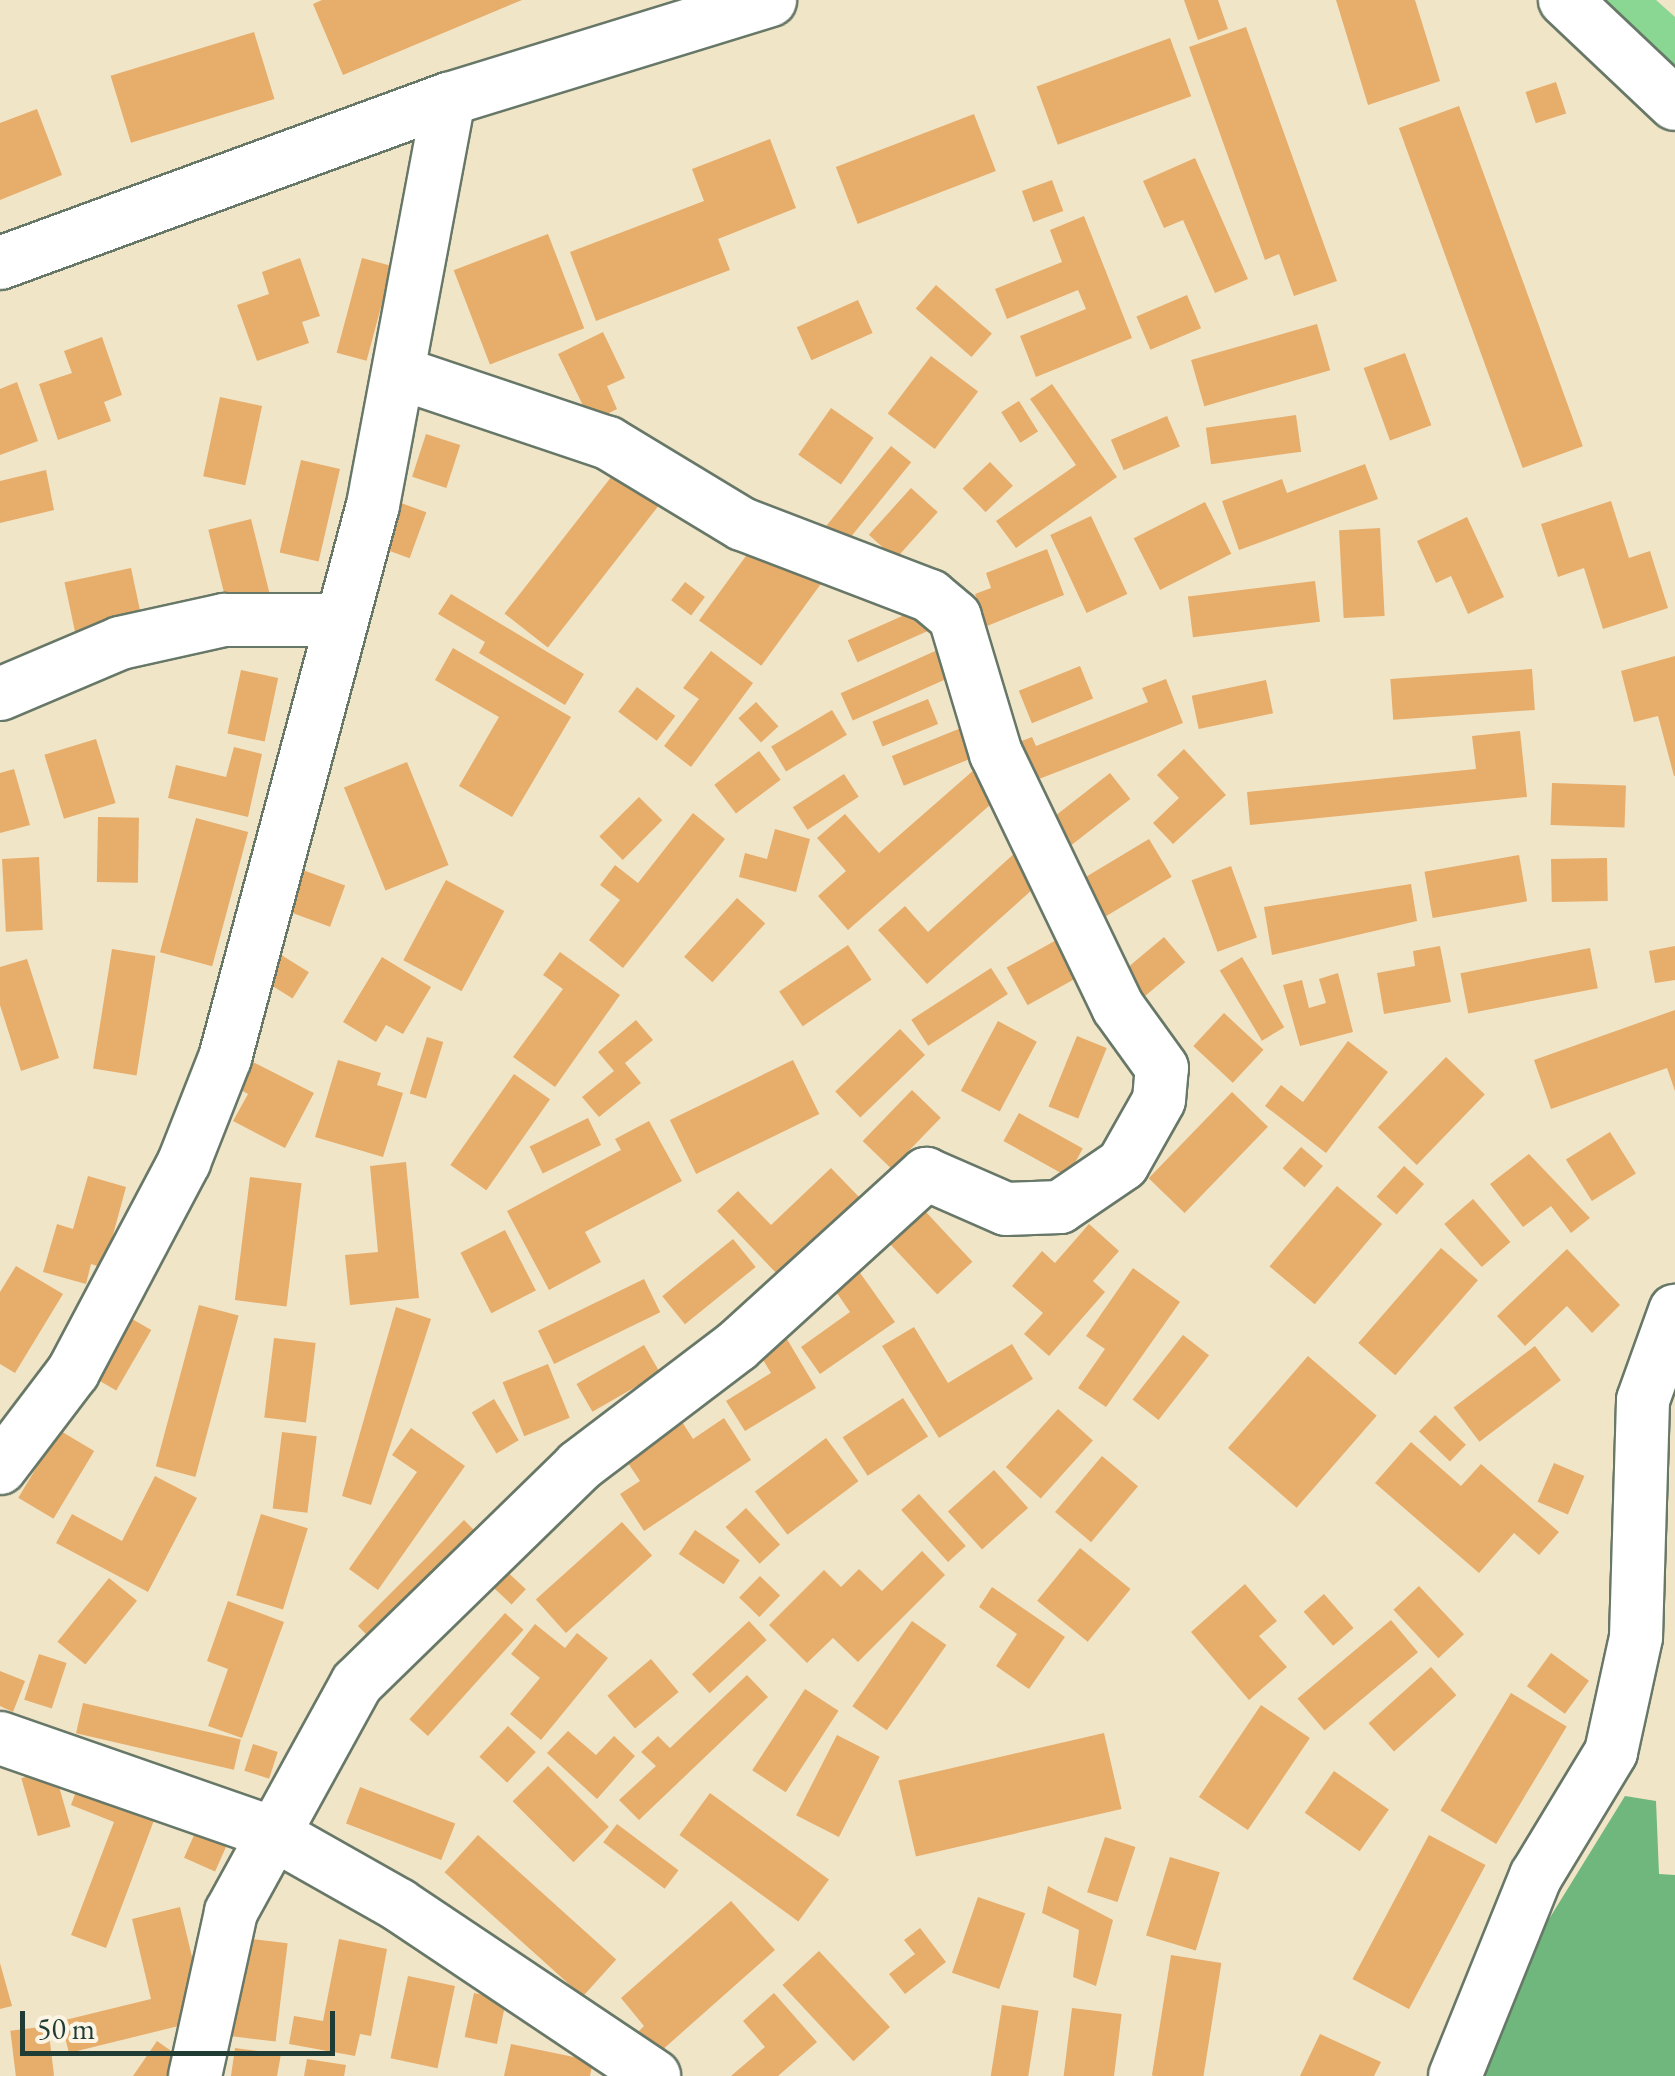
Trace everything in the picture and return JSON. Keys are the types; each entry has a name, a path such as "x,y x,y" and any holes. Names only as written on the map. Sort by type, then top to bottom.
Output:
{"street":[{"path":"0,263 448,99 770,0"},
{"path":"1565,0 1675,104"},
{"path":"0,1468 73,1372 204,1110 403,374 448,99"},
{"path":"194,2076 230,1912 270,1832 357,1684 579,1466 737,1346 926,1174 1006,1209 1060,1207 1107,1175 1159,1100 1162,1068 1118,1007 996,754 954,618 930,596 742,524 608,443 403,374"},
{"path":"0,694 120,642 207,623 338,620"},
{"path":"1454,2076 1536,1876 1611,1752 1655,1543 1642,1400 1675,1311"},
{"path":"0,1738 270,1832 399,1905 654,2076"}],"green space":[{"path":"1593,0 1656,0 1675,17 1675,76"},
{"path":"1625,1796 1656,1801 1659,1874 1675,1875 1675,2076 1474,2076 1523,1961"}],"building":[{"path":"322,0 522,0 343,75 313,4"},
{"path":"1184,0 1218,0 1228,29 1198,40"},
{"path":"1336,0 1415,0 1440,81 1368,105"},
{"path":"1246,27 1337,281 1294,296 1279,254 1265,260 1189,47"},
{"path":"254,32 274,99 131,143 111,76"},
{"path":"1170,38 1191,96 1058,145 1037,87"},
{"path":"1556,82 1566,113 1536,123 1526,92"},
{"path":"1459,106 1583,446 1523,468 1399,128"},
{"path":"37,109 62,175 0,200 0,123"},
{"path":"974,114 996,171 858,224 836,167"},
{"path":"770,139 796,208 718,239 730,270 596,321 570,252 704,201 692,169"},
{"path":"1195,158 1248,279 1215,293 1183,220 1164,228 1143,181"},
{"path":"1052,180 1063,211 1033,222 1022,191"},
{"path":"1084,216 1132,338 1036,377 1020,336 1086,309 1078,290 1007,319 995,289 1062,262 1050,230"},
{"path":"548,234 584,328 490,364 454,270"},
{"path":"300,258 320,316 302,322 309,343 257,361 237,305 269,294 262,272"},
{"path":"362,258 392,266 367,361 337,353"},
{"path":"936,285 992,334 972,357 916,308"},
{"path":"1187,295 1201,328 1150,350 1136,316"},
{"path":"858,300 873,333 811,360 797,327"},
{"path":"1317,324 1330,370 1204,406 1191,360"},
{"path":"603,332 625,378 607,386 617,409 591,422 558,354"},
{"path":"102,337 122,395 104,402 111,421 58,440 39,384 72,373 64,351"},
{"path":"1405,353 1431,425 1390,440 1364,368"},
{"path":"931,356 978,392 935,449 888,414"},
{"path":"17,382 38,441 0,455 0,389"},
{"path":"1052,384 1117,477 1016,548 996,521 1076,465 1030,399"},
{"path":"220,397 262,406 245,485 203,476"},
{"path":"1019,401 1038,432 1020,443 1001,412"},
{"path":"831,408 874,438 841,485 798,455"},
{"path":"1296,415 1301,452 1211,464 1206,428"},
{"path":"1167,416 1180,446 1124,470 1111,440"},
{"path":"426,434 460,445 446,488 412,477"},
{"path":"891,446 911,462 843,546 823,530"},
{"path":"301,460 340,469 319,562 280,553"},
{"path":"990,462 1013,486 986,512 963,488"},
{"path":"1365,464 1378,499 1239,550 1222,501 1282,479 1287,493"},
{"path":"619,467 662,501 548,647 504,614"},
{"path":"46,470 54,510 0,523 0,481"},
{"path":"911,488 938,512 896,559 869,535"},
{"path":"1611,501 1629,558 1650,551 1668,608 1603,629 1584,568 1558,577 1541,524"},
{"path":"1205,502 1231,554 1160,590 1134,538"},
{"path":"401,503 426,512 410,558 384,549"},
{"path":"1091,516 1127,594 1087,613 1050,535"},
{"path":"1467,517 1504,597 1468,614 1451,576 1436,583 1417,541"},
{"path":"251,519 273,608 231,619 208,530"},
{"path":"1380,528 1385,616 1344,618 1339,530"},
{"path":"759,538 821,583 761,666 699,621"},
{"path":"1047,549 1064,595 987,626 975,594 991,588 986,573"},
{"path":"131,568 148,649 82,663 64,582"},
{"path":"1315,581 1320,622 1193,637 1188,597"},
{"path":"685,582 705,597 691,615 671,600"},
{"path":"451,594 584,674 565,705 479,653 485,642 438,614"},
{"path":"918,609 928,631 857,662 848,640"},
{"path":"453,648 571,717 512,817 459,786 499,717 435,680"},
{"path":"942,648 954,675 853,721 841,693"},
{"path":"711,651 753,683 691,767 664,746 699,699 683,688"},
{"path":"1675,656 1674,776 1658,716 1634,722 1621,671"},
{"path":"1080,666 1093,698 1032,723 1019,691"},
{"path":"1532,669 1535,710 1393,720 1390,679"},
{"path":"241,670 278,678 265,741 227,734"},
{"path":"1166,679 1183,723 1021,786 1006,747 1032,737 1036,746 1148,702 1142,688"},
{"path":"1266,680 1273,713 1199,729 1192,696"},
{"path":"637,687 675,716 657,741 618,712"},
{"path":"928,699 938,724 882,747 872,721"},
{"path":"756,702 779,726 761,743 738,718"},
{"path":"832,710 847,735 786,771 771,747"},
{"path":"966,726 978,756 904,786 892,756"},
{"path":"1520,731 1527,797 1250,825 1247,792 1476,769 1472,736"},
{"path":"96,739 116,803 64,819 44,755"},
{"path":"234,747 262,754 248,817 168,798 176,765 226,777"},
{"path":"1184,749 1226,795 1173,844 1153,823 1179,798 1157,775"},
{"path":"759,751 781,780 736,813 714,785"},
{"path":"407,762 449,865 386,890 344,787"},
{"path":"14,769 30,825 0,833 0,773"},
{"path":"975,769 999,797 848,930 818,896 846,871 817,838 845,814 879,853"},
{"path":"1110,773 1130,799 1068,848 1048,822"},
{"path":"844,774 859,797 808,830 793,807"},
{"path":"1552,783 1626,786 1624,828 1551,825"},
{"path":"639,797 662,820 623,860 599,837"},
{"path":"693,813 725,839 623,968 589,940 620,900 600,885 615,865 638,883"},
{"path":"98,817 139,818 138,883 97,882"},
{"path":"196,818 248,832 212,966 160,952"},
{"path":"775,829 810,839 796,892 739,877 745,853 767,859"},
{"path":"1149,839 1172,877 1101,919 1078,882"},
{"path":"1017,851 1043,880 927,984 878,930 905,906 928,932"},
{"path":"1519,855 1527,901 1433,918 1424,872"},
{"path":"39,857 43,930 6,932 2,859"},
{"path":"1607,858 1608,901 1552,902 1551,859"},
{"path":"1231,866 1257,937 1218,952 1192,880"},
{"path":"300,869 345,885 330,927 285,910"},
{"path":"446,880 504,911 462,991 403,960"},
{"path":"1411,884 1417,921 1272,955 1264,907"},
{"path":"737,898 765,923 712,982 684,957"},
{"path":"1164,937 1185,962 1133,1006 1112,981"},
{"path":"1060,938 1081,976 1027,1005 1007,968"},
{"path":"848,945 871,980 803,1026 779,991"},
{"path":"1440,946 1451,1002 1384,1014 1377,973 1415,966 1413,951"},
{"path":"1675,946 1675,980 1655,983 1649,951"},
{"path":"1590,948 1598,988 1468,1013 1460,973"},
{"path":"112,949 155,956 137,1075 93,1069"},
{"path":"275,951 309,972 292,998 259,977"},
{"path":"560,952 620,995 555,1087 513,1057 563,989 543,975"},
{"path":"382,957 431,987 403,1034 386,1025 376,1042 343,1022"},
{"path":"1242,957 1284,1027 1262,1041 1220,970"},
{"path":"27,959 59,1058 21,1071 0,1005 0,967"},
{"path":"991,968 1008,994 928,1046 911,1020"},
{"path":"1338,973 1353,1032 1300,1046 1283,985 1302,980 1309,1008 1326,1003 1319,979"},
{"path":"1675,1010 1675,1091 1667,1068 1551,1109 1534,1060"},
{"path":"1224,1013 1263,1050 1233,1083 1193,1046"},
{"path":"636,1020 653,1040 625,1063 641,1083 599,1117 582,1097 614,1071 598,1052"},
{"path":"998,1021 1037,1042 1000,1111 961,1091"},
{"path":"900,1029 925,1055 860,1117 835,1092"},
{"path":"1077,1036 1107,1048 1078,1118 1049,1106"},
{"path":"427,1037 443,1042 426,1098 410,1093"},
{"path":"1348,1041 1388,1072 1326,1153 1265,1106 1281,1085 1303,1102"},
{"path":"1446,1057 1485,1095 1417,1165 1378,1127"},
{"path":"247,1059 314,1093 285,1148 233,1121 248,1094 234,1086"},
{"path":"338,1060 381,1073 377,1085 403,1093 383,1157 315,1137"},
{"path":"793,1060 819,1114 696,1174 670,1120"},
{"path":"514,1074 550,1099 486,1190 450,1165"},
{"path":"912,1090 941,1118 891,1169 863,1141"},
{"path":"1232,1092 1268,1127 1185,1213 1149,1178"},
{"path":"1019,1113 1083,1148 1067,1176 1003,1141"},
{"path":"588,1118 601,1145 543,1173 530,1146"},
{"path":"649,1121 682,1181 585,1232 601,1262 549,1290 507,1211 621,1150 615,1139"},
{"path":"1610,1132 1636,1174 1592,1201 1566,1160"},
{"path":"1301,1147 1323,1166 1305,1187 1283,1168"},
{"path":"1529,1154 1590,1218 1571,1233 1551,1206 1523,1227 1490,1184"},
{"path":"406,1162 419,1298 350,1305 345,1255 378,1252 370,1166"},
{"path":"1404,1166 1424,1184 1397,1215 1377,1196"},
{"path":"831,1168 860,1198 779,1276 717,1211 738,1191 771,1225"},
{"path":"88,1176 126,1187 104,1268 91,1264 86,1284 43,1272 57,1224 73,1229"},
{"path":"250,1177 302,1183 287,1306 235,1300"},
{"path":"1337,1186 1382,1224 1315,1304 1270,1266"},
{"path":"911,1196 972,1262 937,1295 876,1229"},
{"path":"1473,1199 1510,1242 1482,1267 1444,1224"},
{"path":"1089,1224 1119,1251 1093,1281 1105,1292 1049,1356 1024,1334 1043,1313 1012,1286 1042,1251 1055,1263"},
{"path":"505,1230 536,1291 491,1313 460,1253"},
{"path":"733,1239 756,1267 685,1324 662,1296"},
{"path":"1441,1248 1478,1280 1395,1375 1358,1343"},
{"path":"1567,1249 1620,1305 1592,1333 1567,1306 1525,1346 1497,1316"},
{"path":"853,1263 895,1322 820,1374 801,1347 850,1312 828,1280"},
{"path":"16,1266 63,1294 15,1373 0,1364 0,1292"},
{"path":"1133,1268 1180,1302 1106,1407 1078,1388 1105,1349 1086,1336"},
{"path":"644,1279 660,1312 554,1364 538,1331"},
{"path":"199,1305 239,1316 195,1477 156,1466"},
{"path":"396,1307 431,1319 371,1505 342,1496"},
{"path":"127,1316 151,1330 116,1391 92,1377"},
{"path":"914,1327 948,1383 1012,1344 1033,1379 939,1438 882,1346"},
{"path":"781,1329 816,1388 745,1431 726,1401 771,1373 754,1345"},
{"path":"1183,1335 1209,1355 1159,1420 1133,1400"},
{"path":"274,1338 316,1343 306,1423 264,1417"},
{"path":"644,1345 660,1373 592,1412 576,1384"},
{"path":"1535,1346 1561,1380 1479,1442 1454,1407"},
{"path":"1308,1356 1377,1416 1297,1508 1228,1448"},
{"path":"548,1364 570,1418 524,1436 503,1382"},
{"path":"903,1398 928,1437 868,1476 843,1437"},
{"path":"494,1399 519,1440 496,1454 472,1412"},
{"path":"1058,1409 1093,1440 1041,1498 1006,1467"},
{"path":"677,1414 693,1439 724,1418 751,1460 644,1531 620,1494 640,1481 620,1451"},
{"path":"1435,1415 1466,1445 1450,1461 1419,1432"},
{"path":"411,1428 465,1466 378,1590 349,1569 417,1472 392,1455"},
{"path":"59,1430 94,1451 53,1519 18,1498"},
{"path":"282,1432 317,1436 307,1513 273,1508"},
{"path":"826,1438 858,1481 787,1535 755,1492"},
{"path":"1411,1442 1461,1486 1481,1464 1559,1532 1539,1555 1514,1533 1479,1573 1375,1483"},
{"path":"1102,1456 1138,1486 1091,1542 1055,1512"},
{"path":"1554,1463 1584,1476 1568,1515 1538,1502"},
{"path":"994,1470 1028,1508 982,1549 948,1511"},
{"path":"155,1476 197,1498 148,1592 56,1543 72,1514 122,1541"},
{"path":"919,1494 966,1546 948,1562 901,1510"},
{"path":"746,1508 780,1545 760,1564 726,1527"},
{"path":"261,1514 308,1528 283,1610 236,1595"},
{"path":"464,1520 487,1543 381,1649 358,1626"},
{"path":"622,1522 652,1555 566,1633 536,1600"},
{"path":"695,1530 740,1560 724,1584 679,1554"},
{"path":"1080,1548 1131,1589 1088,1642 1037,1601"},
{"path":"922,1551 945,1575 858,1662 833,1638 807,1663 769,1625 824,1570 841,1587 859,1569 882,1591"},
{"path":"501,1566 526,1589 512,1605 487,1581"},
{"path":"760,1576 780,1595 759,1617 739,1598"},
{"path":"109,1578 137,1601 85,1664 57,1642"},
{"path":"1245,1584 1277,1621 1259,1636 1287,1667 1249,1700 1191,1632"},
{"path":"1419,1586 1464,1634 1438,1658 1393,1610"},
{"path":"992,1587 1065,1637 1029,1689 996,1666 1017,1634 979,1607"},
{"path":"1324,1594 1354,1628 1333,1646 1304,1612"},
{"path":"228,1601 284,1622 242,1738 208,1726 228,1669 207,1661"},
{"path":"505,1613 524,1630 428,1736 409,1719"},
{"path":"1391,1620 1418,1652 1325,1731 1298,1698"},
{"path":"749,1621 767,1640 710,1693 692,1674"},
{"path":"912,1621 946,1645 887,1730 852,1706"},
{"path":"535,1624 565,1648 577,1633 608,1658 541,1740 510,1714 540,1678 511,1654"},
{"path":"1551,1653 1589,1681 1565,1714 1527,1686"},
{"path":"39,1654 67,1663 52,1709 24,1700"},
{"path":"651,1659 679,1692 635,1729 607,1696"},
{"path":"1431,1667 1456,1695 1394,1751 1369,1723"},
{"path":"0,1671 25,1681 13,1712 0,1706"},
{"path":"747,1675 768,1697 639,1820 619,1800 656,1766 641,1752 658,1736 670,1748"},
{"path":"805,1689 839,1711 786,1792 752,1770"},
{"path":"1511,1693 1567,1726 1496,1844 1440,1810"},
{"path":"83,1703 241,1739 234,1770 76,1733"},
{"path":"1261,1705 1310,1738 1248,1830 1199,1797"},
{"path":"508,1726 536,1752 507,1783 479,1757"},
{"path":"568,1731 596,1755 614,1736 635,1756 597,1799 547,1753"},
{"path":"1104,1733 1122,1809 916,1856 898,1780"},
{"path":"837,1735 880,1757 839,1837 796,1815"},
{"path":"253,1744 278,1752 269,1779 244,1771"},
{"path":"548,1766 609,1827 573,1862 513,1801"},
{"path":"54,1769 71,1827 38,1836 21,1778"},
{"path":"1334,1771 1389,1809 1360,1851 1305,1813"},
{"path":"81,1778 159,1807 106,1948 71,1935 114,1822 71,1805"},
{"path":"360,1787 455,1824 441,1860 346,1823"},
{"path":"710,1793 829,1879 798,1921 679,1835"},
{"path":"617,1824 678,1870 665,1889 603,1842"},
{"path":"195,1833 226,1847 215,1871 184,1858"},
{"path":"478,1835 616,1959 583,1997 445,1872"},
{"path":"1429,1835 1486,1865 1409,2009 1352,1979"},
{"path":"1105,1837 1135,1847 1118,1902 1087,1892"},
{"path":"1170,1857 1220,1872 1196,1951 1146,1935"},
{"path":"1048,1886 1113,1920 1096,1986 1073,1977 1079,1930 1042,1913"},
{"path":"978,1897 1025,1913 999,1989 952,1973"},
{"path":"731,1901 775,1950 652,2059 633,2037 644,2026 621,1998"},
{"path":"180,1907 207,2019 69,2053 61,2021 151,1999 132,1919"},
{"path":"920,1928 946,1962 905,1994 889,1974 915,1954 904,1940"},
{"path":"236,1937 288,1943 276,2042 224,2035"},
{"path":"339,1939 387,1949 371,2036 360,2034 355,2056 289,2044 294,2016 323,2021"},
{"path":"819,1951 890,2027 853,2061 782,1985"},
{"path":"1171,1955 1221,1963 1203,2076 1152,2075"},
{"path":"0,1963 12,2006 0,2009"},
{"path":"408,1976 455,1986 437,2068 391,2058"},
{"path":"474,1993 506,2000 497,2044 465,2037"},
{"path":"774,1993 817,2042 778,2076 731,2076 765,2047 743,2021"},
{"path":"1002,2005 1039,2011 1028,2076 991,2076"},
{"path":"1072,2008 1122,2014 1114,2076 1064,2076"},
{"path":"48,2026 54,2076 16,2076 10,2031"},
{"path":"1320,2034 1381,2062 1374,2076 1300,2076"},
{"path":"157,2041 187,2062 177,2076 133,2076"},
{"path":"511,2044 593,2061 590,2076 504,2076"},
{"path":"235,2048 281,2054 277,2076 231,2076"},
{"path":"307,2059 346,2065 344,2076 304,2076"}]}
